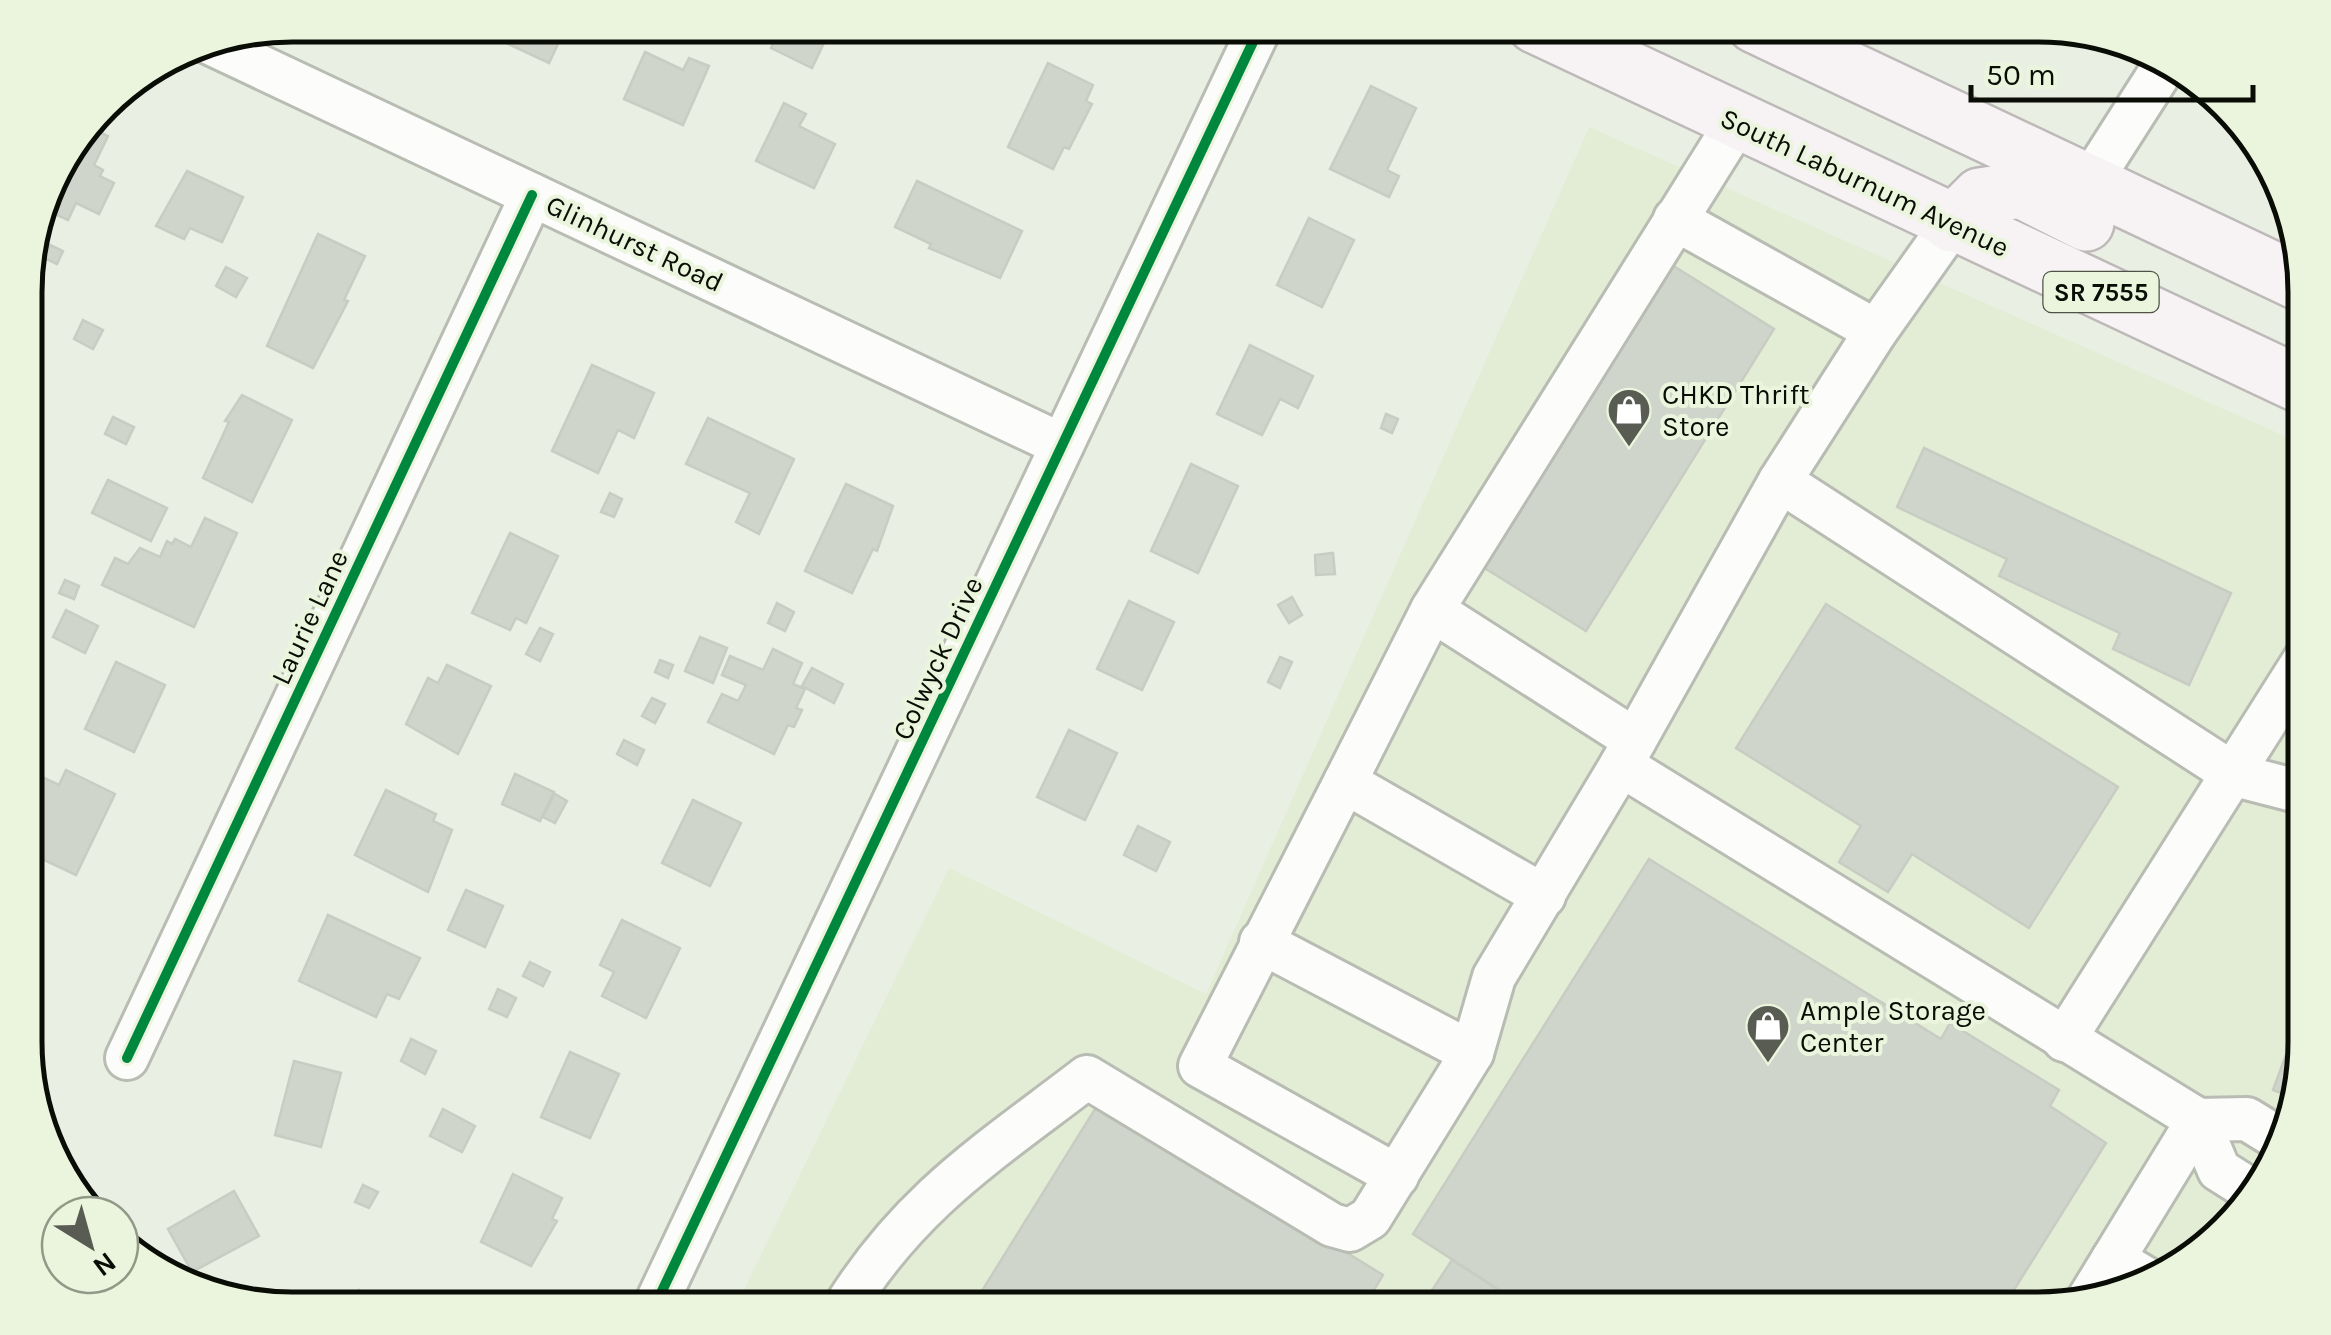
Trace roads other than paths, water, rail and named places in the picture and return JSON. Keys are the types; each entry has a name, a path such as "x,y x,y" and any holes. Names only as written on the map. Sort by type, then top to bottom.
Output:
{"main road":[{"name":"South Laburnum Avenue","path":"1571,42 2288,379"},
{"path":"1792,42 2288,276"},
{"path":"1952,224 1980,196 2022,190 2092,226 2152,212"}],"street":[{"name":"Colwyck Drive","path":"662,1292 1253,42"},
{"name":"Glinhurst Road","path":"228,51 1062,445"},
{"path":"2090,182 2159,74"},
{"path":"1396,1176 1200,1066 1432,610 1737,122"},
{"name":"Laurie Lane","path":"126,1058 532,195"},
{"path":"1676,219 1876,331"},
{"path":"854,1292 877,1255 930,1197 1087,1077 1332,1224 1350,1230 1370,1218 1472,1053 1494,977 1628,753 1780,481 1876,331 1952,224"},
{"path":"1780,481 2235,775 2288,789"},
{"path":"1432,610 1628,753 2064,1040 2198,1120 2247,1118 2271,1133"},
{"path":"2064,1040 2288,688"},
{"path":"1345,782 1544,896"},
{"path":"1262,942 1472,1053"},
{"path":"2198,1120 2219,1170 2243,1185"},
{"path":"2097,1285 2198,1120"},
{"path":"2113,1259 2135,1272"}],"place":[{"name":"CHKD Thrift Store","path":"1629,448"},
{"name":"Ample Storage Center","path":"1768,1064"}]}
